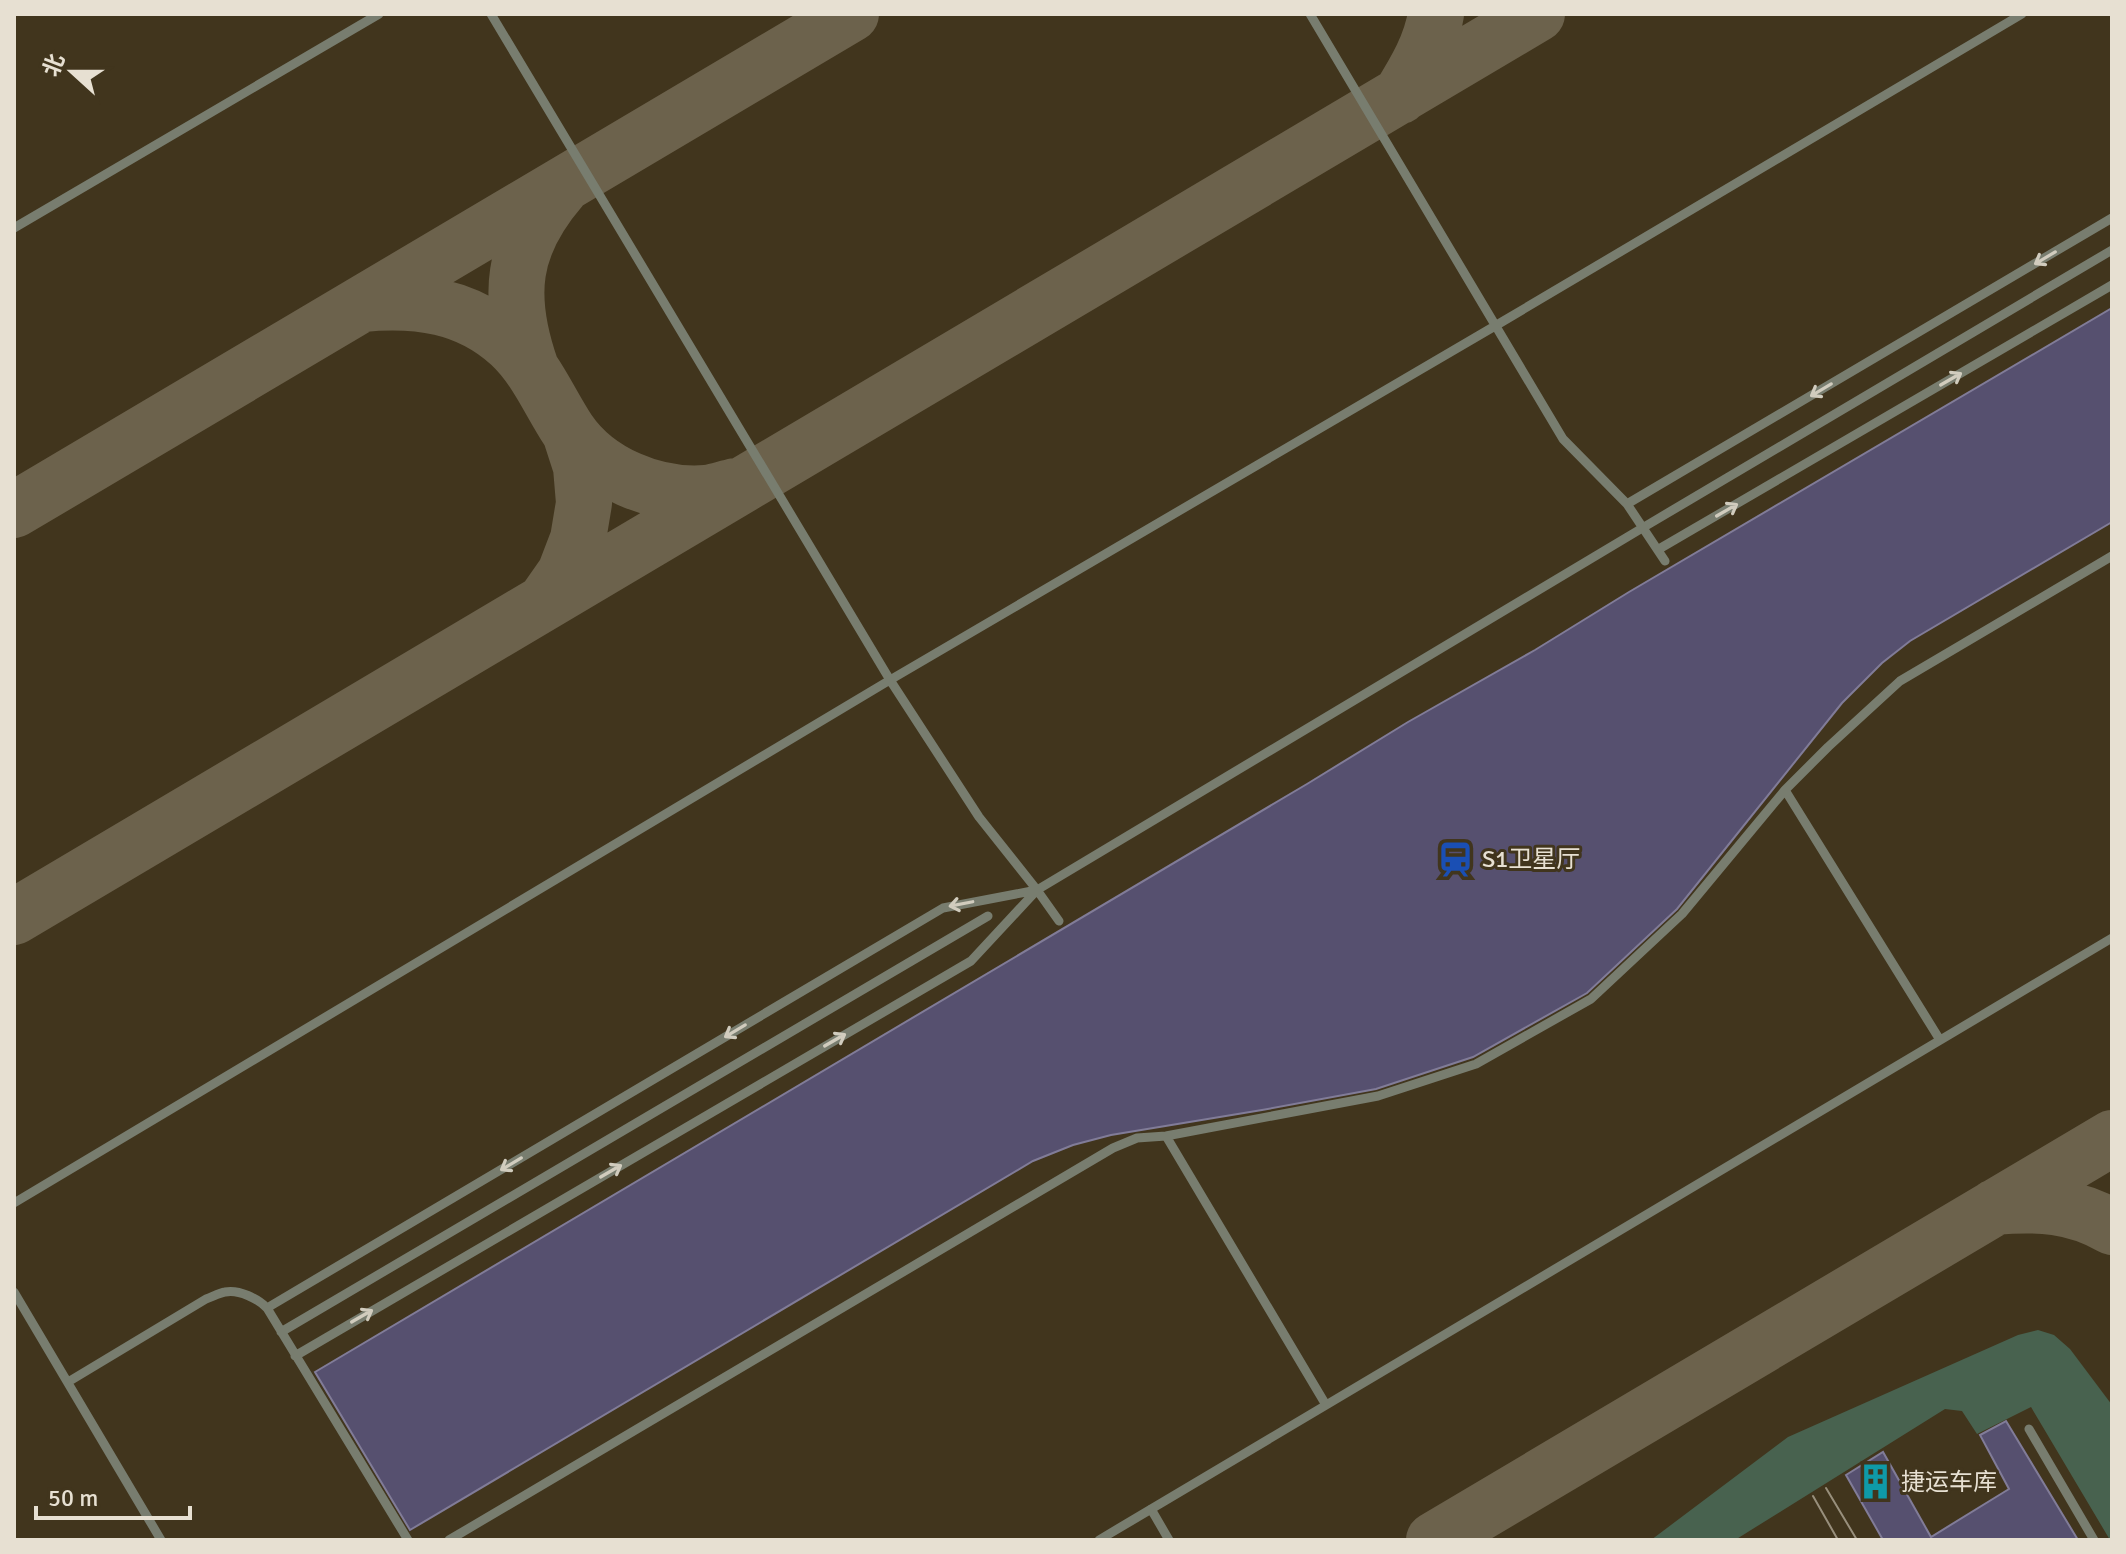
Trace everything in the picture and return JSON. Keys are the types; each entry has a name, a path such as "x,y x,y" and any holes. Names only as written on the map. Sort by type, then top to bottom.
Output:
{"lane":[{"path":"14,228 379,14"},
{"path":"491,14 890,680 979,817 1059,921"},
{"path":"1310,14 1563,439 1627,504 1665,561"},
{"path":"14,1203 890,680 2022,14"},
{"path":"1627,504 2112,218"},
{"path":"295,1356 971,961 1037,890 2112,250"},
{"path":"1659,549 2112,285"},
{"path":"449,1540 1113,1148 1137,1138 1166,1136 1378,1096 1476,1064 1591,999 1682,914 1785,790 1900,681 2112,556"},
{"path":"1785,790 1940,1040"},
{"path":"267,1308 943,908 1037,890"},
{"path":"281,1332 988,916"},
{"path":"1099,1540 2112,938"},
{"path":"1166,1136 1326,1405"},
{"path":"68,1382 206,1299 228,1291 260,1301 408,1540"},
{"path":"14,1292 161,1540"},
{"path":"2029,1429 2094,1540"},
{"path":"1151,1509 1169,1540"}],"green space":[{"path":"2038,1330 2054,1335 2070,1349 2112,1405 2112,1540 2031,1407 1977,1434 1962,1411 1945,1409 1735,1540 1651,1540 1788,1437 2018,1335"}],"building":[{"name":"S1卫星厅","path":"2112,308 2112,522 1910,641 1882,663 1842,703 1677,909 1587,993 1473,1057 1376,1089 1111,1135 1073,1145 1033,1161 410,1530 315,1372 1408,722"},
{"name":"捷运车库","path":"2006,1421 2078,1540 1883,1540 1846,1475 1883,1452 1931,1537 2009,1489 1980,1435"}],"taxiway":[{"path":"14,510 851,14"},
{"path":"1400,96 1427,47 1436,14"},
{"path":"14,917 1537,14"},
{"path":"531,368 518,318 518,273 532,230 561,188"},
{"path":"362,304 422,304 459,313 494,331 527,363 580,445 595,459 629,479 667,491 687,493 736,486"},
{"path":"544,603 565,573 578,539 584,503 581,467 570,433"},
{"path":"1434,1540 2112,1138"},
{"path":"1995,1207 2055,1207 2084,1214 2112,1227"}],"tram line":[{"path":"1826,1488 1857,1540"},
{"path":"1813,1496 1838,1540"}],"place":[{"name":"S1卫星厅","path":"1456,859"},
{"name":"捷运车库","path":"1875,1482"}]}
